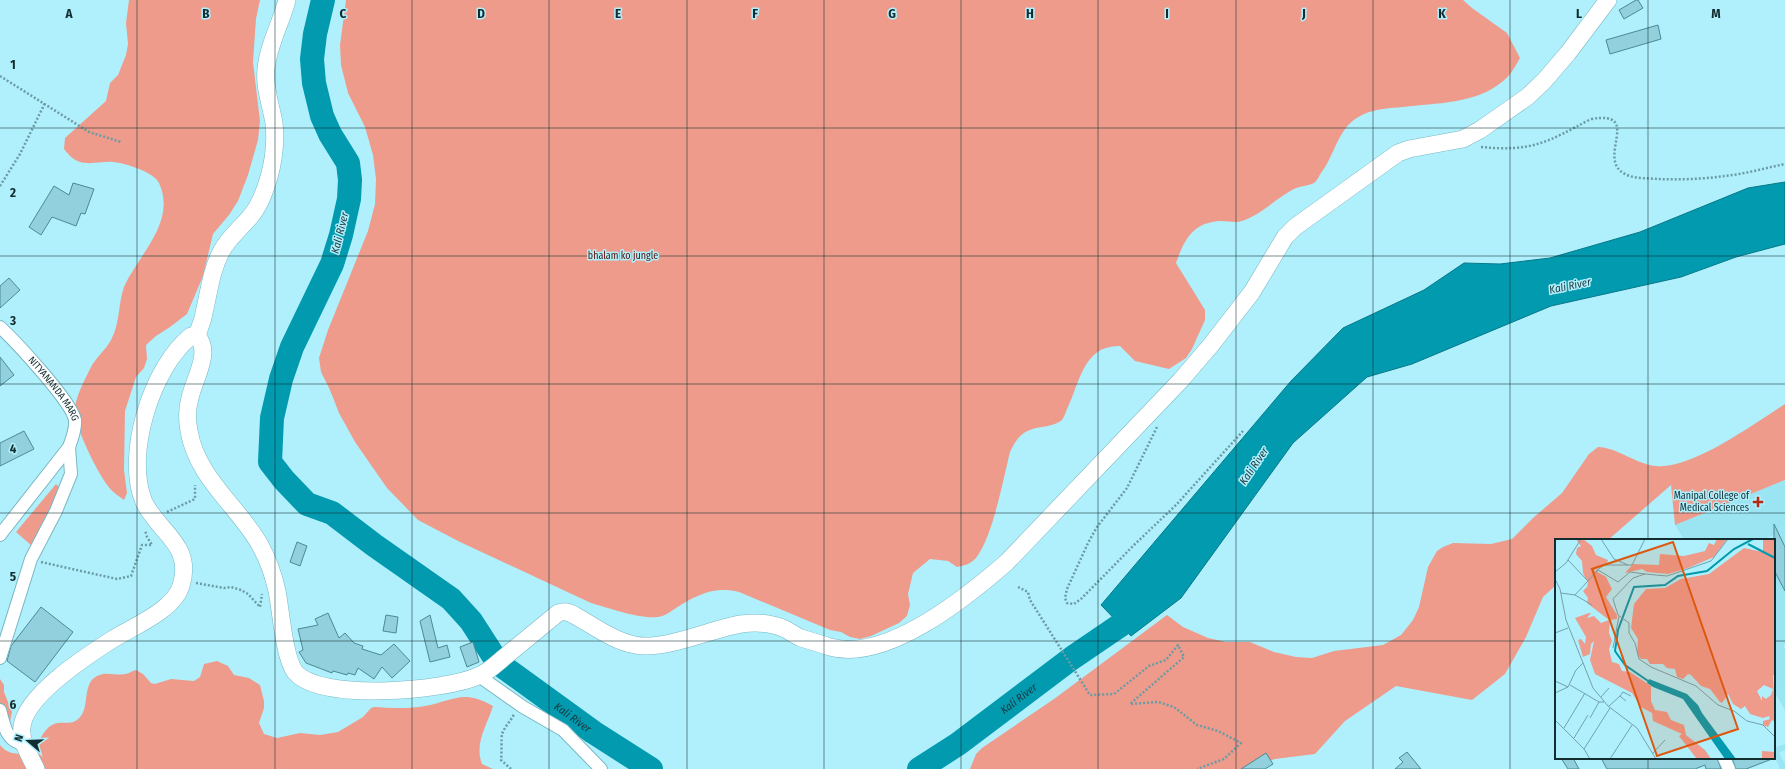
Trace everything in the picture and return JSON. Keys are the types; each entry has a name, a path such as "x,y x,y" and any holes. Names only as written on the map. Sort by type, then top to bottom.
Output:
{"main road":[{"path":"197,336 204,314 208,287 214,266 221,251 231,236 257,208 263,196 269,176 275,136 274,122 266,88 266,68 287,0"},
{"path":"36,769 23,739 21,727 25,714 38,695 62,675 113,639 163,609 178,592 182,580 183,565 176,543 155,520 143,500 137,475 137,459 141,433 151,398 166,367 184,342 191,336 197,336 202,341 202,354 189,398 188,413 189,431 196,452 212,482 260,546 278,597 290,661 295,672 313,683 348,690 383,690 417,689 461,682 485,672 558,613 567,612 620,640 646,647 662,645 741,624 757,623 773,624 800,637 832,648 854,649 874,645 899,636 932,620 980,585 1007,562 1181,380 1238,312 1252,292 1277,248 1296,227 1398,153 1409,149 1462,139 1480,130 1528,97 1568,53 1608,0"}],"street":[{"name":"NITYANANDA MARG","path":"0,327 34,363 67,403 75,420 74,435 69,447 0,535"},
{"path":"0,658 31,559 56,510 71,474 69,447"},
{"path":"485,672 523,707 563,730 601,769"},
{"path":"0,710 8,737 12,741 19,743 23,739"},
{"path":"1725,759 1730,769"}],"path":[{"path":"0,76 89,132 121,142"},
{"path":"0,186 20,154 45,103"},
{"path":"1480,147 1511,149 1537,146 1591,118 1598,118 1611,120 1618,126 1619,132 1614,156 1616,165 1625,174 1632,176 1665,179 1701,179 1726,176 1785,164"},
{"path":"1159,424 1127,488 1097,527 1088,543 1067,589 1065,598 1067,603 1074,604 1082,598 1176,505 1243,430"},
{"path":"31,559 117,579 131,576 142,545 152,545 147,537 144,527 164,513 195,499 196,489 194,480"},
{"path":"182,580 241,590 248,594 260,607 261,594 278,597"},
{"path":"1018,587 1028,592 1030,600 1090,695 1114,694 1149,666 1166,660 1178,645 1184,657 1130,704 1158,702 1174,708 1197,725 1218,732 1241,743 1224,758 1197,769"},
{"path":"511,769 501,760 503,745 502,736 516,710"}],"shaded area":[{"name":"Manipal College of Medical Sciences","path":"1785,480 1785,553 1778,533 1766,539 1683,539 1675,525"},
{"path":"1775,572 1785,591 1785,645 1783,646 1785,648 1785,710 1775,693"},
{"path":"1785,744 1785,750 1779,753 1785,764 1785,769 1780,769 1775,757 1775,748"}],"green space":[{"path":"129,0 260,0 256,19 253,62 260,121 258,140 248,175 238,201 229,215 213,234 203,276 187,314 146,345 147,359 144,368 136,377 125,411 124,470 127,493 124,500 110,488 98,471 82,437 75,416 75,409 79,394 90,369 109,344 114,334 124,287 154,238 160,225 163,211 163,197 159,183 151,175 145,172 132,166 118,163 80,162 69,155 64,149 65,138 106,101 110,83 118,75 126,55 128,44 126,23"},
{"name":"bhalam ko jungle","path":"346,0 1463,0 1507,33 1520,58 1505,80 1480,95 1468,99 1383,109 1364,114 1348,125 1338,140 1326,165 1314,183 1294,189 1256,215 1242,221 1211,222 1203,225 1191,234 1182,247 1176,263 1205,310 1205,320 1192,349 1186,358 1169,369 1135,361 1120,346 1108,347 1098,352 1084,367 1062,420 1048,426 1029,430 1020,436 1013,445 988,536 976,558 969,563 957,567 948,561 930,559 913,573 908,594 910,605 907,616 899,623 871,636 860,639 850,637 841,632 830,630 739,592 730,590 706,593 691,599 660,617 633,615 591,603 460,542 418,520 387,488 355,442 339,413 321,372 319,358 328,330 368,231 375,204 376,179 373,155 365,127 348,93 341,65 340,45"},
{"path":"1785,404 1785,480 1675,525 1671,485 1609,539 1555,539 1555,586 1543,597 1526,637 1505,674 1472,700 1396,686 1345,721 1315,754 1275,759 1242,769 970,769 976,754 982,748 1054,699 1167,615 1183,627 1208,638 1226,642 1250,642 1274,652 1296,657 1312,658 1334,651 1383,645 1401,635 1413,620 1419,607 1428,567 1437,551 1453,543 1491,544 1512,539 1533,518 1562,493 1589,454 1598,447 1613,450 1648,465 1670,465 1687,461 1722,444"},
{"path":"56,484 61,489 55,505 31,545 16,532"},
{"path":"217,661 228,666 234,675 249,678 260,685 264,708 259,723 264,734 277,738 300,733 320,735 338,732 363,717 371,708 374,707 419,707 459,697 474,698 483,701 493,706 480,742 480,756 482,764 493,769 0,769 0,745 6,751 17,754 30,754 49,727 58,723 72,722 78,719 82,715 84,709 89,685 97,676 104,674 126,674 136,670 143,674 151,683 155,684 171,679 194,681 200,677 204,664"},
{"path":"0,679 4,685 4,692 12,712 9,726 0,734"}],"water":[{"path":"1785,182 1785,244 1736,257 1681,277 1551,306 1412,364 1367,377 1293,443 1181,598 1131,636 1101,605 1291,381 1343,328 1424,290 1464,263 1500,264 1550,258 1640,232 1748,188"}],"building":[{"path":"1638,0 1643,8 1624,19 1619,10"},
{"path":"1658,25 1661,39 1610,54 1606,40"},
{"path":"73,183 94,189 85,214 81,213 76,226 52,217 41,235 29,227 54,186 69,195"},
{"path":"9,278 20,290 0,308 0,286"},
{"path":"0,357 14,375 0,386"},
{"path":"24,431 34,449 0,466 0,443"},
{"path":"1774,524 1785,547 1785,591 1775,572"},
{"path":"297,542 307,546 300,566 290,562"},
{"path":"41,607 73,632 35,682 7,661 11,646"},
{"path":"328,613 339,638 345,633 354,643 363,646 362,649 381,655 394,644 410,661 392,678 382,667 374,679 358,668 355,675 348,673 347,675 333,671 332,673 306,663 299,652 303,650 298,629 318,625 315,619"},
{"path":"386,615 398,617 396,633 383,631"},
{"path":"430,615 438,648 447,645 450,657 430,662 420,621"},
{"path":"473,642 479,662 467,667 460,647"},
{"path":"1407,752 1421,769 1395,769 1403,762 1399,758"},
{"path":"1266,753 1273,764 1265,769 1241,769"},
{"path":"1562,759 1574,759 1579,769 1568,769"},
{"path":"1602,759 1717,759 1721,769 1706,769 1705,765 1695,769 1607,769"},
{"path":"1732,759 1772,759 1746,769 1736,769"}],"waterway":[{"name":"Kali River","path":"323,0 315,34 312,59 314,83 322,116 330,134 348,163 350,180 349,199 341,235 332,264 292,347 281,379 272,418 270,462 284,480 307,504 332,513 374,545 451,599 471,621 498,663 593,732 651,769"},
{"name":"Kali River","path":"919,769 958,744 1072,658 1147,607"}],"place":[{"name":"Manipal College of Medical Sciences","path":"1758,502"}]}
